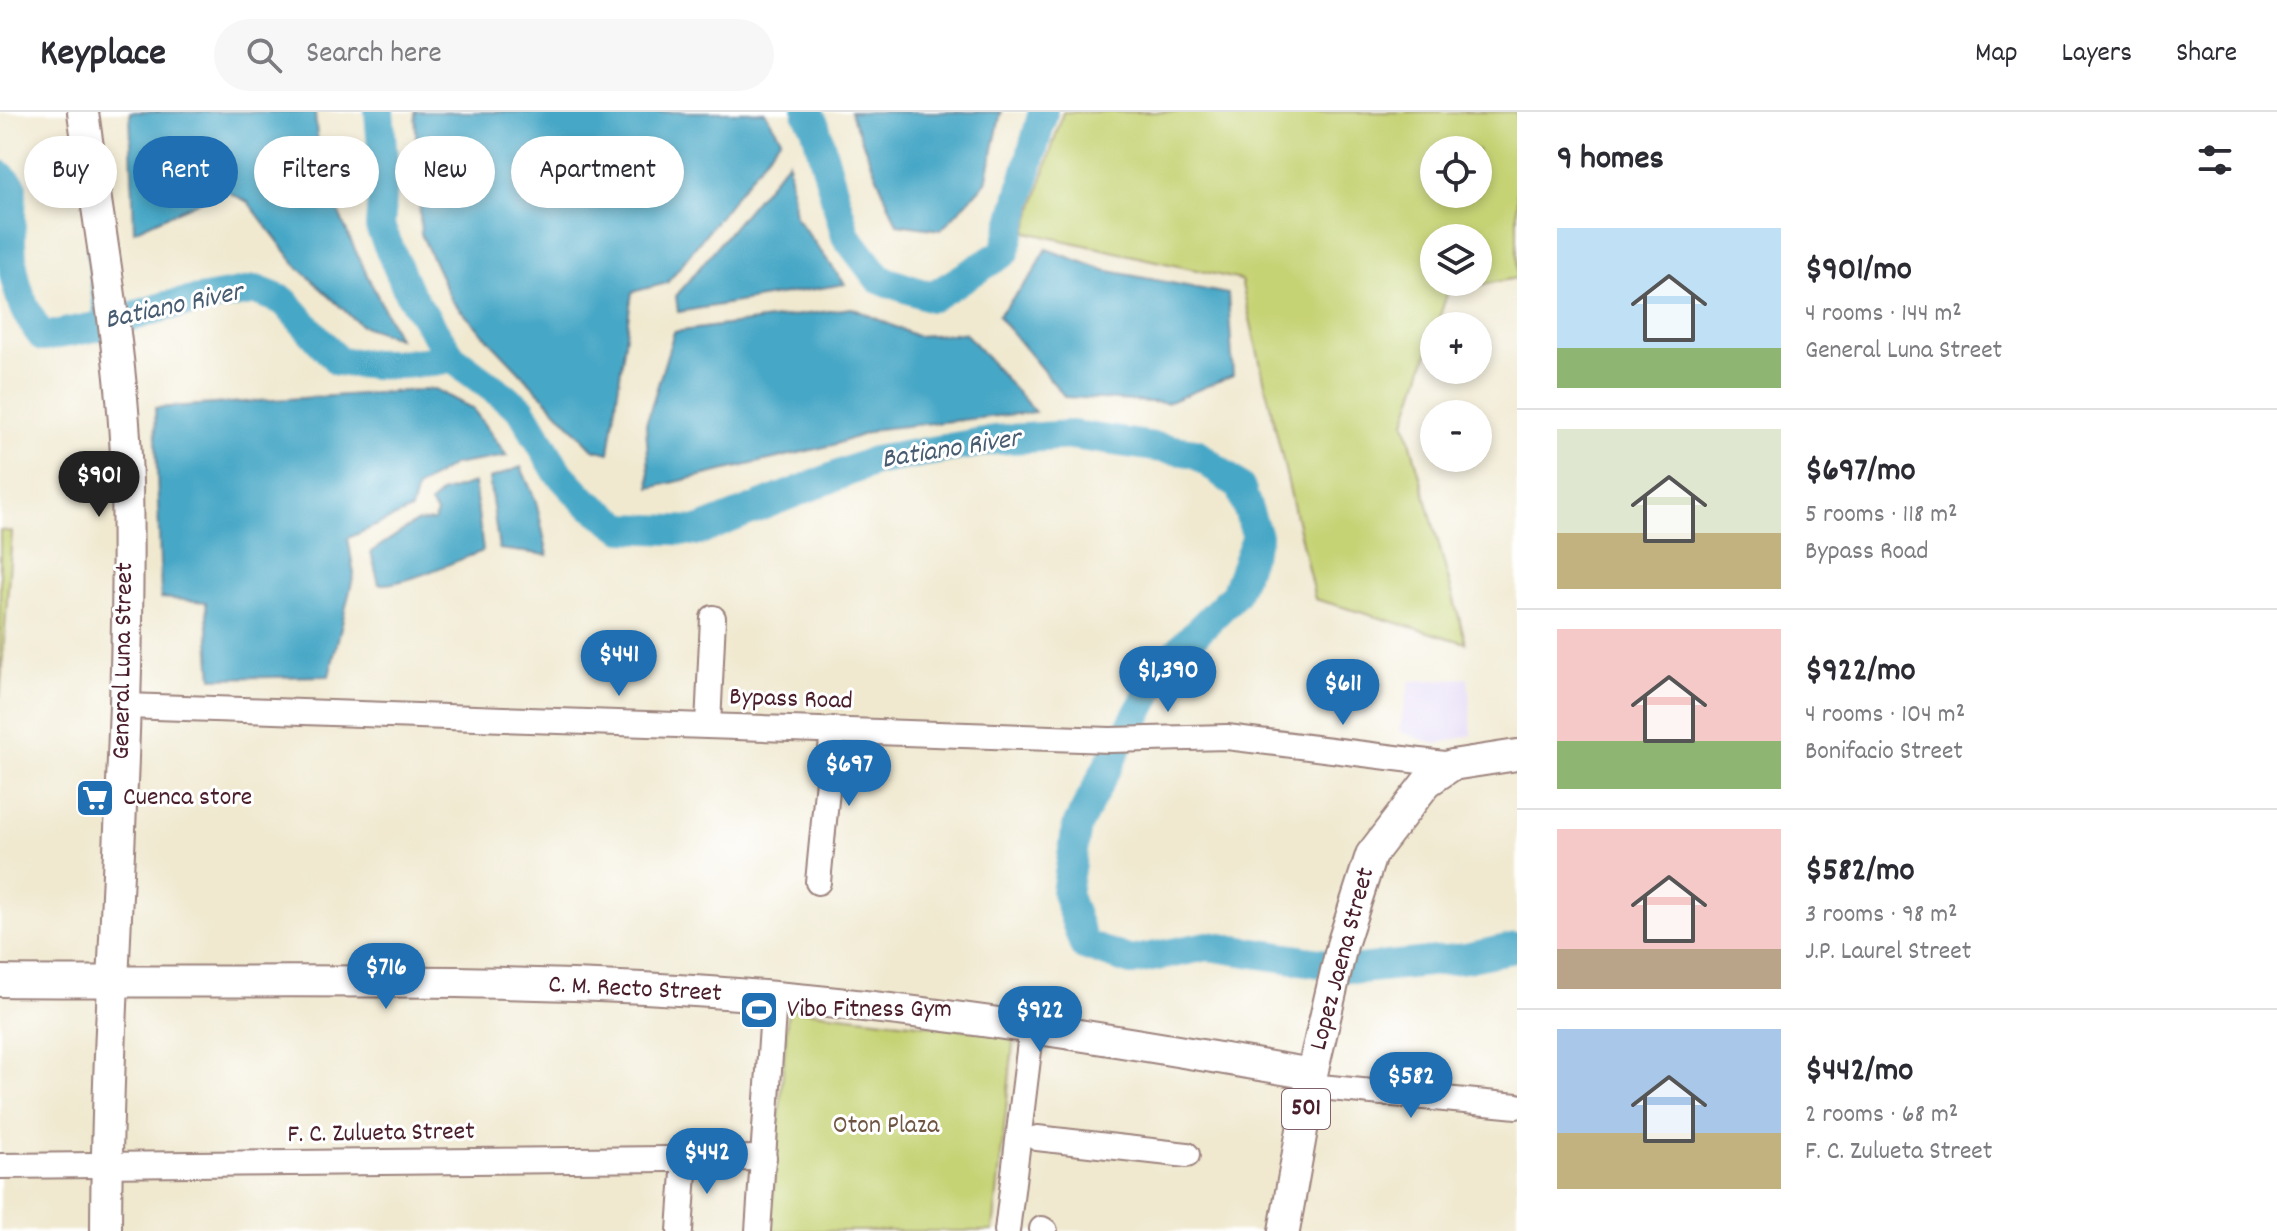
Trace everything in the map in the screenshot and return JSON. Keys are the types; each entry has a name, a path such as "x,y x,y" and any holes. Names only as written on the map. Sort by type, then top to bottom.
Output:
{"main road":[{"name":"General Luna Street","path":"83,112 112,318 127,481 126,706 110,982 106,1231"},
{"name":"501","path":"1452,765 1517,755"},
{"name":"Lopez Jaena Street","path":"1284,1231 1311,1080 1342,945 1371,855 1413,796 1452,765"},
{"name":"C. M. Recto Street","path":"0,981 579,985 774,997 1032,1026 1311,1080"}],"street":[{"path":"708,725 713,618"},
{"name":"Bypass Road","path":"126,706 1110,740 1227,737 1452,765"},
{"path":"818,882 833,729"},
{"path":"758,1231 774,997"},
{"path":"1007,1231 1032,1026"},
{"path":"1311,1080 1517,1106"},
{"path":"1037,1138 1187,1155"},
{"path":"680,1231 685,1158"},
{"name":"F. C. Zulueta Street","path":"0,1166 764,1158"}],"shaded area":[{"path":"1468,678 1472,735 1436,744 1399,731 1410,681"}],"green space":[{"path":"1063,112 1517,112 1517,278 1492,283 1492,224 1420,224 1420,296 1446,296 1441,312 1420,312 1420,376 1405,422 1466,643 1315,599 1241,280 1026,232"},
{"path":"0,530 12,532 0,697"},
{"name":"Oton Plaza","path":"788,1009 1014,1035 993,1231 770,1231"}],"water":[{"path":"130,112 315,112 317,136 254,136 254,208 337,208 398,338 360,325 297,266 248,202 238,197 238,136 133,136 133,201"},
{"path":"415,112 765,112 781,138 667,283 632,292 609,453 593,449 452,301 421,234 420,208 495,208 495,136 416,136"},
{"path":"850,112 1001,112 986,182 941,230 897,224"},
{"path":"788,161 795,216 845,284 678,312 676,296"},
{"path":"133,208 184,208 134,231"},
{"path":"1046,249 1104,270 1228,294 1233,375 1167,403 1065,397 998,316 1033,274"},
{"path":"852,308 916,336 965,333 1035,412 878,429 833,445 650,488 646,424 674,332"},
{"path":"435,389 473,409 507,456 453,465 417,488 411,510 348,538 354,574 329,676 212,678 206,602 161,598 155,408"},
{"path":"521,467 536,501 548,555 499,549 489,479"},
{"path":"474,483 483,551 416,577 379,584 371,552 416,522 434,521 437,513 430,504 441,493"}],"waterway":[{"name":"Batiano River","path":"379,112 384,170 380,227 409,293 452,358"},
{"name":"Batiano River","path":"807,112 815,126 846,236 879,279 932,297 1005,252 1043,112"},
{"name":"Batiano River","path":"0,175 12,186 11,246 16,284 22,302 43,337 101,326 166,306 256,290 284,301 338,361 395,364 452,358 521,409 557,471 585,501 623,528 698,531 874,461 995,440 1072,435 1196,453 1240,487 1257,536 1235,594 1165,664 1131,726"},
{"path":"88,248 97,327"},
{"name":"Batiano River","path":"1116,750 1077,826 1066,893 1084,945 1131,961 1208,946 1360,969 1466,958 1517,947"}],"place":[{"name":"Cuenca store","path":"95,798"},
{"name":"Vibo Fitness Gym","path":"759,1010"}]}
